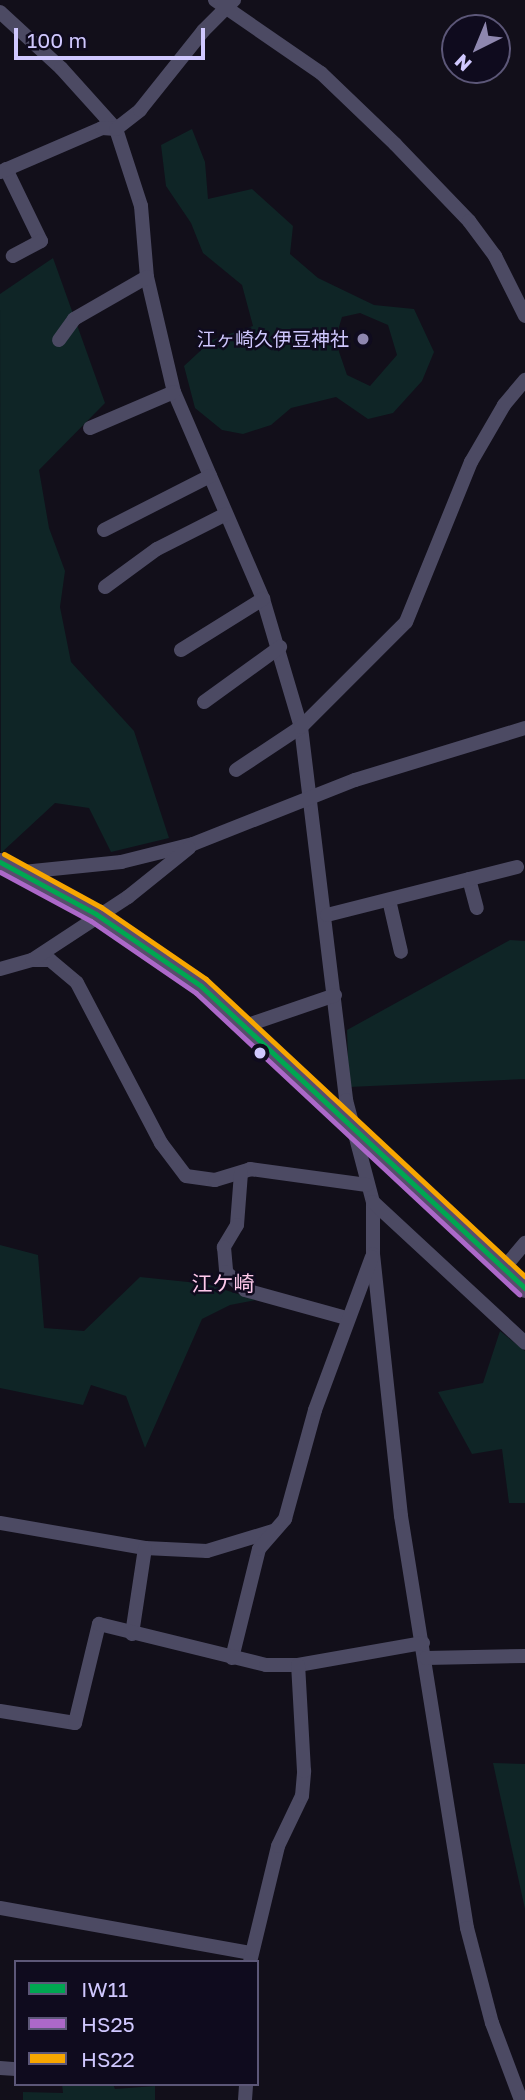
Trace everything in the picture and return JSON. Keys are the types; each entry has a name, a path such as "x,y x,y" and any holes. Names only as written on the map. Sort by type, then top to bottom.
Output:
{"main road":[{"path":"0,862 23,872 96,914 178,968 248,1025 525,1288"}],"street":[{"path":"13,256 41,241 3,171 102,128 116,129 140,110 224,3 321,73 396,144 475,229 495,256 525,316"},
{"path":"0,12 61,68 116,129 141,206 147,277 174,392 263,599 280,647 300,727 327,915 351,1121 373,1202 373,1254 401,1516 426,1658 467,1928 492,2023 521,2100"},
{"path":"58,341 74,319 147,277"},
{"path":"236,770 300,727 369,664 406,622 471,462 504,405 525,380"},
{"path":"90,428 174,392"},
{"path":"104,530 210,477"},
{"path":"105,587 157,549 226,514"},
{"path":"181,650 263,599"},
{"path":"204,702 280,647"},
{"path":"23,872 121,862 193,845 311,796 525,728"},
{"path":"32,960 96,914 128,897 193,845"},
{"path":"327,915 517,867"},
{"path":"469,880 477,908"},
{"path":"389,900 401,952"},
{"path":"0,969 32,960 50,960 77,983 156,1133 186,1177 200,1181 250,1169 367,1185"},
{"path":"248,1025 335,995"},
{"path":"241,1173 237,1226 224,1247 226,1272 245,1290 347,1318"},
{"path":"373,1202 525,1343"},
{"path":"504,1268 525,1242"},
{"path":"232,1658 258,1549 285,1519 315,1410 373,1254"},
{"path":"0,1522 145,1549 206,1551 274,1531"},
{"path":"132,1634 145,1549"},
{"path":"0,1711 75,1723 99,1624 232,1658 298,1665 423,1643"},
{"path":"426,1658 525,1656"},
{"path":"0,1908 250,1957 278,1846 302,1796 304,1770 298,1665"}],"green space":[{"path":"192,129 205,162 208,199 252,189 293,226 290,254 318,278 374,305 414,309 434,352 422,381 393,413 368,419 336,397 291,408 271,425 243,434 222,430 195,408 184,366 212,340 253,326 242,285 203,253 191,223 166,186 161,145","holes":["360,313 388,325 397,355 370,386 347,375 335,340 342,317"]},
{"path":"53,258 105,403 39,470 49,528 65,571 60,607 71,662 134,731 169,838 111,852 89,808 55,803 1,853 0,294"},
{"path":"510,940 525,941 525,1079 349,1087 347,1030"},
{"path":"0,1245 38,1255 44,1328 84,1331 140,1277 207,1284 256,1300 230,1305 202,1319 145,1448 126,1396 91,1385 83,1405 0,1388"},
{"path":"500,1331 525,1351 525,1503 509,1503 502,1449 472,1454 438,1392 483,1383"},
{"path":"493,1763 525,1764 525,1909"},
{"path":"62,2086 114,2086 115,2089 155,2086 155,2100 23,2100 23,2092 63,2093"}],"transit line":[{"name":"HS22","path":"4,854 101,907 206,979 525,1276"},
{"name":"IW11","path":"0,862 96,914 201,986 525,1288"},
{"name":"HS25","path":"0,872 91,921 196,993 519,1294"}],"place":[{"name":"江ヶ崎久伊豆神社","path":"363,339"}],"district":[{"name":"江ケ崎","path":"223,1283"}]}
